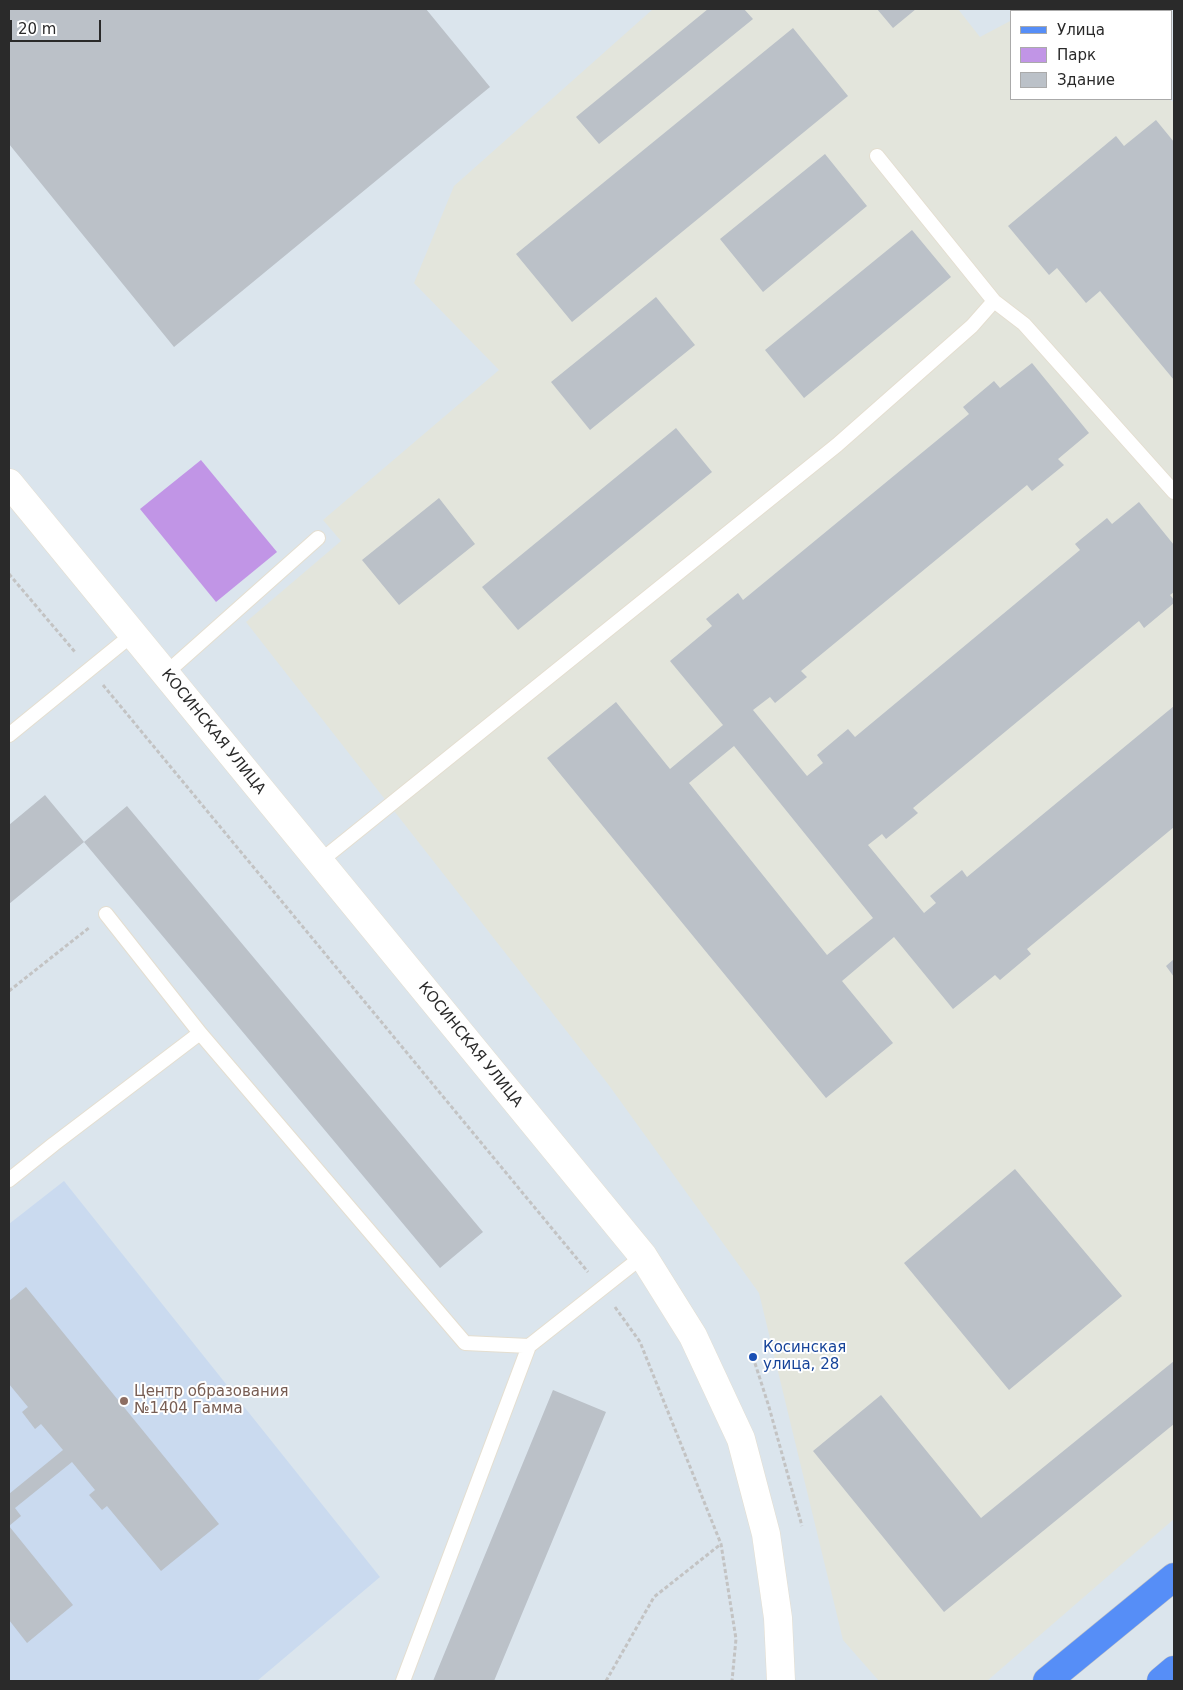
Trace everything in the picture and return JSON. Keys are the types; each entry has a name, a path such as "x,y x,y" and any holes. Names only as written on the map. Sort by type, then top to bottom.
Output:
{"main road":[{"path":"1047,1681 1174,1577"},
{"path":"1160,1681 1174,1670"}],"street":[{"name":"КОСИНСКАЯ УЛИЦА","path":"9,483 643,1256 693,1336 741,1440 766,1534 778,1618 781,1681"}],"lane":[{"path":"877,156 994,301 1024,324 1174,492"},
{"path":"320,862 837,445 972,326 994,301"},
{"path":"165,674 318,538"},
{"path":"9,735 133,634"},
{"path":"106,914 200,1033 465,1343 529,1346"},
{"path":"9,1180 200,1033"},
{"path":"402,1681 529,1346 643,1256"}],"path":[{"path":"9,574 602,1288 640,1342 721,1544 736,1639 732,1681"},
{"path":"9,991 106,914"},
{"path":"753,1357 802,1526"},
{"path":"606,1681 654,1597 721,1544"}],"shaded area":[{"path":"653,9 958,9 980,37 1010,21 1010,100 1170,100 1174,102 1174,1519 987,1681 879,1681 843,1640 759,1293 608,1084 246,622 341,541 323,520 499,370 414,283 454,186"},
{"name":"Центр образования №1404 Гамма","path":"64,1181 380,1577 257,1681 9,1681 9,1224"}],"green space":[{"path":"201,460 277,552 216,602 140,509"}],"building":[{"path":"9,9 426,9 490,87 174,347 9,144"},
{"path":"708,9 744,9 753,19 599,144 576,117"},
{"path":"877,9 916,9 893,28"},
{"path":"793,28 848,96 572,322 516,254"},
{"path":"1156,120 1174,142 1174,380 1100,291 1086,303 1057,268 1049,275 1008,226 1116,136 1124,146"},
{"path":"825,154 867,206 763,292 720,239"},
{"path":"912,230 951,277 804,398 765,350"},
{"path":"656,297 695,345 590,430 551,382"},
{"path":"1032,363 1089,433 1058,459 1064,465 1032,491 1027,485 801,671 807,677 775,703 770,697 753,710 807,776 823,763 817,755 848,729 855,737 1080,550 1075,544 1107,518 1112,524 1139,502 1174,545 1174,592 1170,595 1174,603 1144,628 1139,621 913,808 918,813 886,839 882,834 868,845 924,913 936,903 930,896 962,870 967,877 1174,706 1174,827 1027,949 1031,954 1000,980 995,975 953,1009 894,937 842,981 893,1043 826,1098 547,758 616,702 670,769 723,725 670,661 712,626 706,619 738,593 743,600 969,414 963,407 994,381 1000,388","holes":["734,746 873,918 827,955 689,783"]},
{"path":"676,428 712,472 518,630 482,587"},
{"path":"439,498 475,544 399,605 362,560"},
{"path":"45,795 84,842 9,904 9,825"},
{"path":"127,806 483,1232 440,1268 84,842"},
{"path":"1174,959 1174,977 1166,966"},
{"path":"1015,1169 1122,1296 1009,1390 904,1263"},
{"path":"26,1287 219,1524 161,1571 107,1506 102,1510 89,1495 95,1490 72,1462 15,1508 21,1516 9,1526 9,1494 63,1450 41,1424 35,1429 22,1412 28,1407 9,1384 9,1301"},
{"path":"1174,1361 1174,1424 944,1612 813,1451 881,1395 981,1518"},
{"path":"553,1390 606,1412 494,1681 433,1681"},
{"path":"9,1526 73,1605 27,1643 9,1620"}],"place":[{"name":"Косинская улица, 28","path":"753,1357"},
{"name":"Центр образования №1404 Гамма","path":"124,1401"}]}
